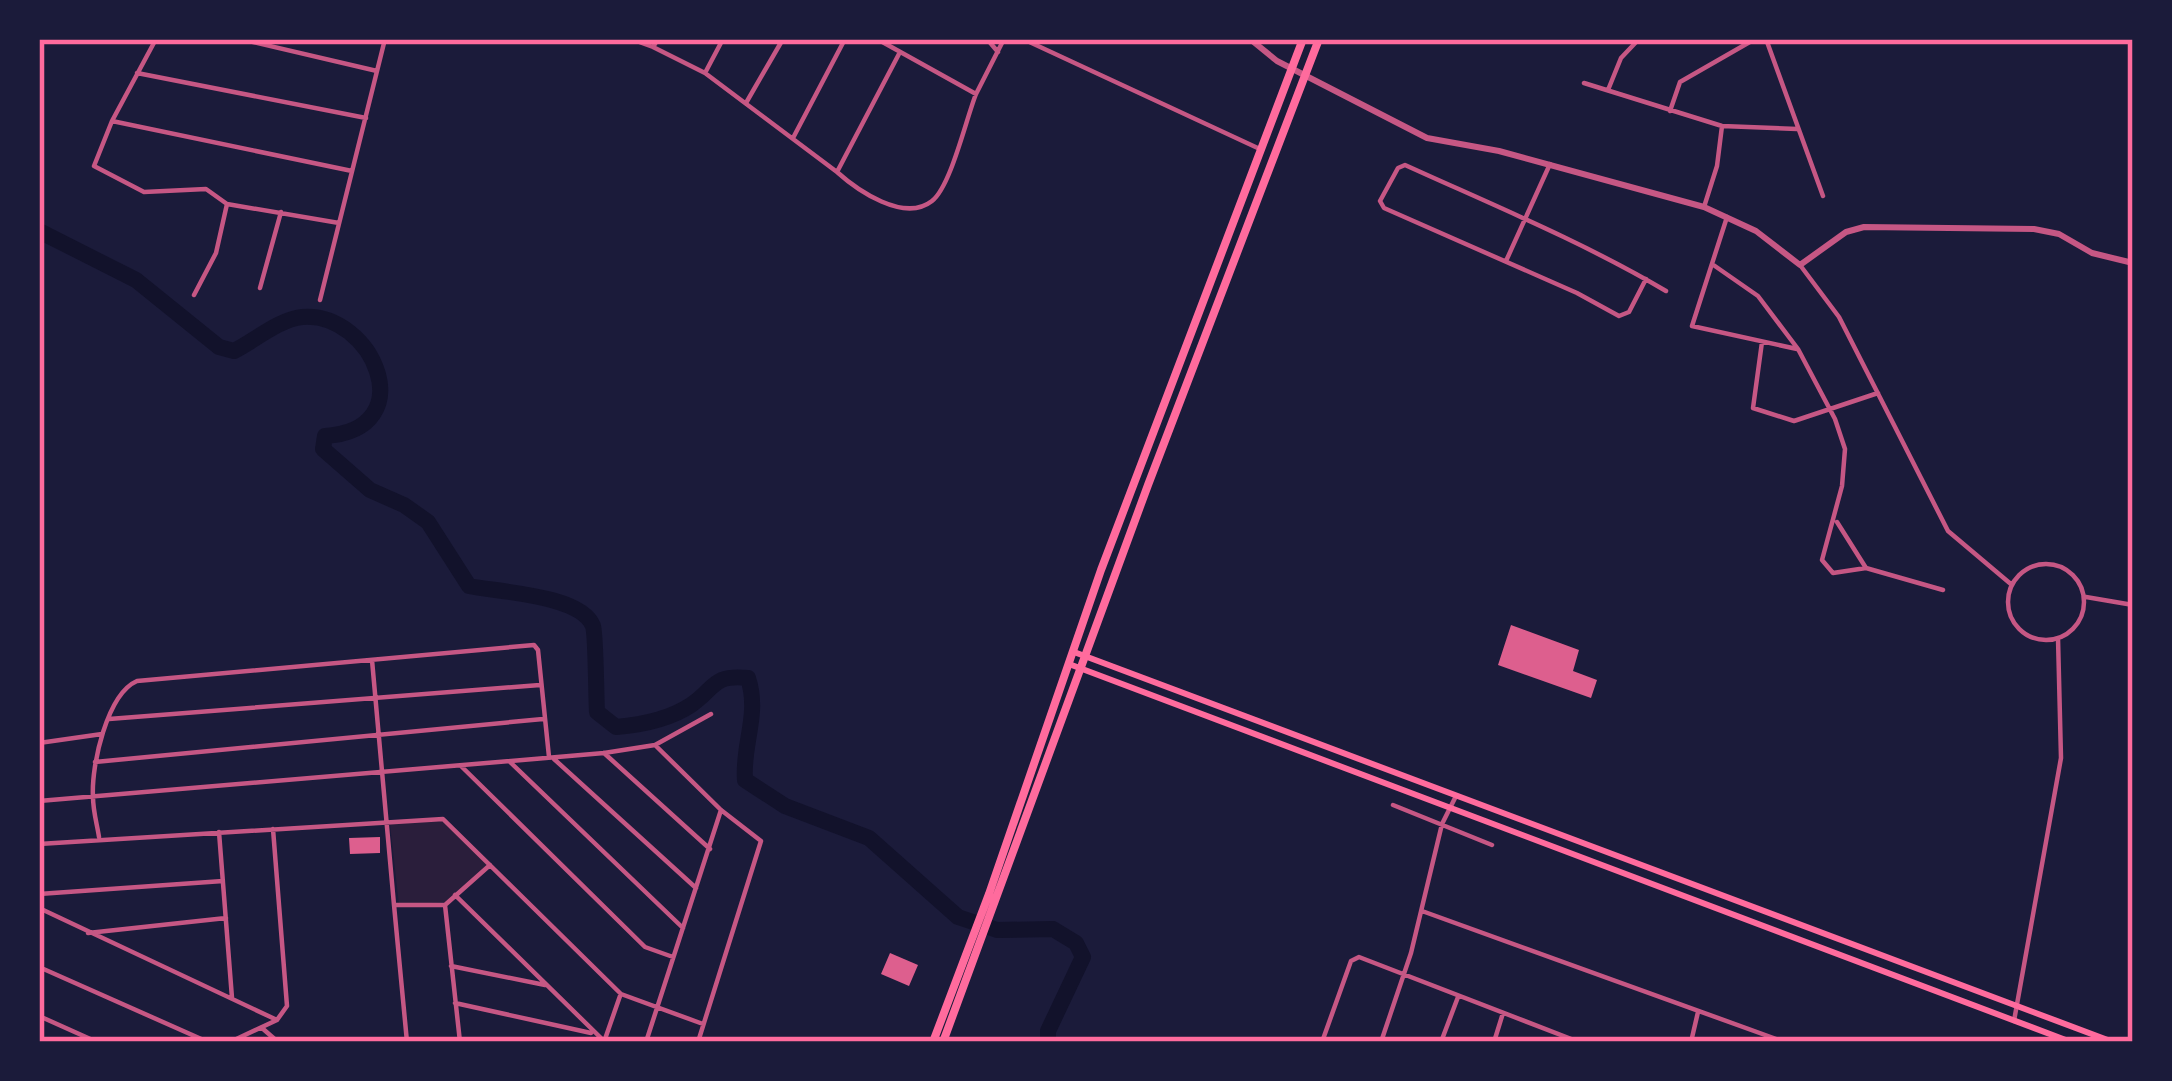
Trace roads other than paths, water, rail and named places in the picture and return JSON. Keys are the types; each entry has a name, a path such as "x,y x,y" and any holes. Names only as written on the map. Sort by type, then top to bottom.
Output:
{"main road":[{"path":"1079,654 1101,570 1303,39"},
{"path":"943,1042 1079,654 1319,39"},
{"path":"1079,654 2113,1042"},
{"path":"1075,666 2071,1042"},
{"path":"933,1042 980,933"}],"street":[{"path":"156,39 94,160 99,170 144,192 206,189 227,204 339,223"},
{"path":"240,39 377,71"},
{"path":"320,300 386,39"},
{"path":"632,39 705,73 863,194 888,204 921,206 932,202 946,177 976,94 1004,39"},
{"path":"653,47 658,39"},
{"path":"705,73 723,39"},
{"path":"746,104 783,39"},
{"path":"793,138 845,39"},
{"path":"877,39 976,94"},
{"path":"987,39 998,52"},
{"path":"1023,39 1262,150"},
{"path":"1250,39 1292,68 1427,138 1550,164 1704,207 1756,231 1800,265 1839,316 1948,531 2012,584"},
{"path":"1608,90 1621,58 1640,39"},
{"path":"1670,111 1680,82 1744,41 1755,39"},
{"path":"1766,39 1823,196"},
{"path":"837,172 900,52"},
{"path":"137,73 366,118"},
{"path":"1584,83 1722,126 1797,129"},
{"path":"112,121 352,171"},
{"path":"1704,207 1714,180 1722,126"},
{"path":"1506,260 1550,164"},
{"path":"1646,279 1629,312 1619,316 1506,260 1384,208 1380,201 1398,168 1405,165 1525,220 1646,279 1666,291"},
{"path":"194,295 216,253 227,204"},
{"path":"260,288 281,212"},
{"path":"1726,217 1692,326 1798,349"},
{"path":"1800,265 1846,232 1864,226 1999,226 2059,234 2092,253 2133,263"},
{"path":"1712,264 1758,296 1798,349 1845,449 1836,520 1822,560 1833,573 1866,568 1943,590"},
{"path":"1762,341 1753,408 1794,421 1878,393"},
{"path":"1836,520 1866,568"},
{"path":"2052,564 2073,576 2084,597 2080,617 2059,638 2036,638 2017,627 2008,607 2012,584 2029,568 2052,564"},
{"path":"2084,597 2133,605"},
{"path":"2014,1021 2061,758 2059,638"},
{"path":"99,837 93,797 95,762 123,689 137,681 528,644 538,650 551,757 696,888"},
{"path":"372,660 407,1042"},
{"path":"109,719 540,685"},
{"path":"39,801 604,753 655,745 711,714"},
{"path":"95,762 543,719"},
{"path":"39,743 102,734"},
{"path":"655,745 722,810 755,834 762,848 698,1042"},
{"path":"604,753 710,849"},
{"path":"508,761 683,928"},
{"path":"458,763 645,947 673,957"},
{"path":"1381,1042 1405,975 1442,824 1456,796"},
{"path":"1394,805 1492,845"},
{"path":"646,1042 722,810"},
{"path":"39,844 443,819 621,994 704,1024"},
{"path":"230,1042 277,1020 286,1006 273,829"},
{"path":"219,832 232,998"},
{"path":"394,905 445,905 491,863"},
{"path":"39,895 223,881"},
{"path":"455,895 604,1041 621,994"},
{"path":"445,905 460,1042"},
{"path":"39,908 277,1020"},
{"path":"1422,911 1779,1040"},
{"path":"88,933 226,918"},
{"path":"1322,1042 1351,961 1359,957 1579,1042"},
{"path":"451,966 545,986"},
{"path":"39,967 208,1042"},
{"path":"1442,1042 1458,997"},
{"path":"455,1004 594,1034"},
{"path":"1691,1042 1698,1011"},
{"path":"1494,1042 1503,1013"},
{"path":"39,1016 97,1042"},
{"path":"262,1028 278,1042"}],"waterway":[{"path":"39,231 136,280 219,347 234,351 302,317 327,320 349,332 367,350 380,394 373,414 355,429 325,436 323,449 370,490 428,522 469,586 556,601 585,616 594,632 597,712 616,727 664,718 691,705 720,681 748,678 752,717 745,780 785,806 869,838 958,917 997,930 1053,929 1076,943 1083,957 1048,1031 1048,1042"}]}
